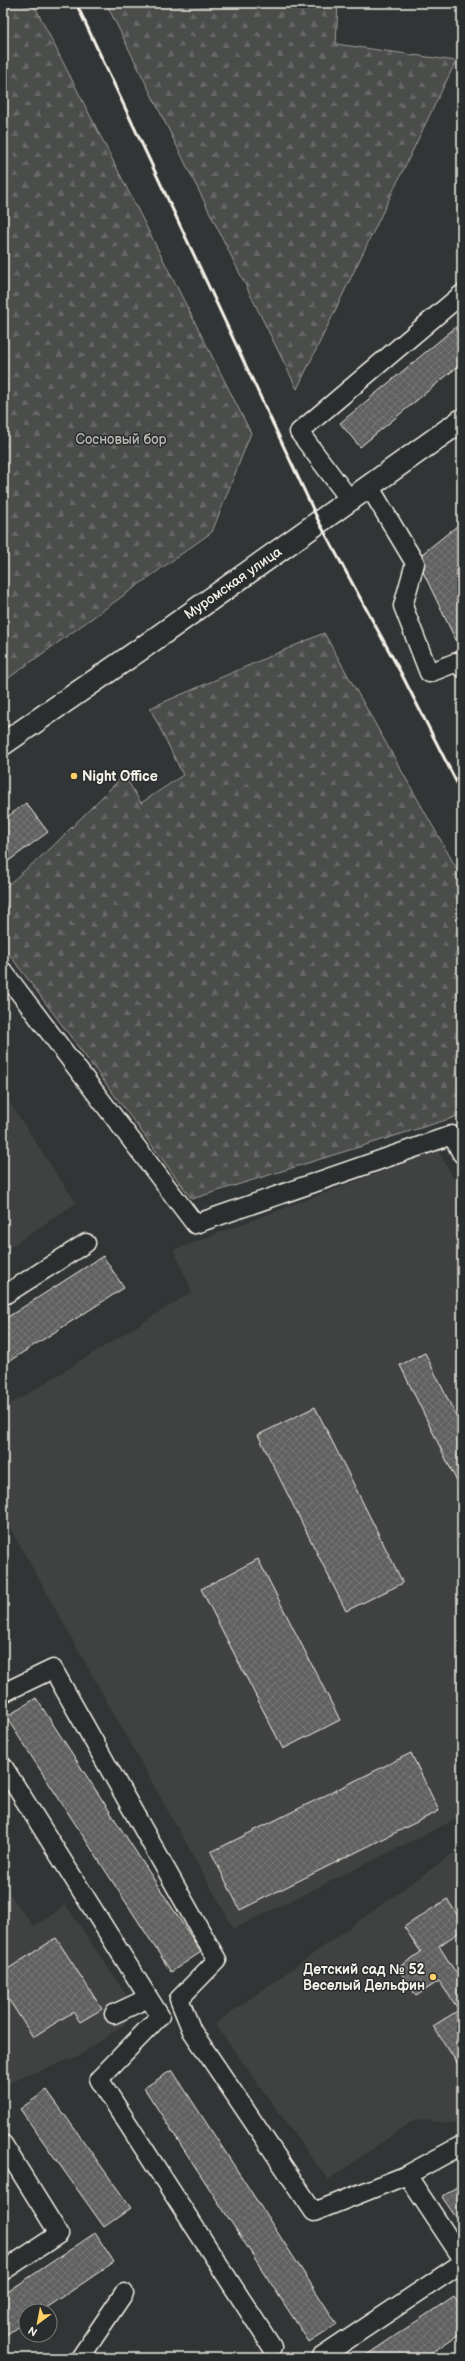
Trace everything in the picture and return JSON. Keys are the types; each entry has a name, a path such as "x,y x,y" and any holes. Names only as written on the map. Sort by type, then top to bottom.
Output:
{"main road":[{"name":"Муромская улица","path":"3,744 462,420"}],"street":[{"path":"350,500 299,432 462,294"},
{"path":"369,486 415,563 403,606 429,673 457,662 462,668"},
{"path":"3,970 195,1224 452,1135 462,1154"},
{"path":"3,1296 86,1244"},
{"path":"3,1693 54,1669 217,1960 99,2079 272,2347"},
{"path":"3,1766 160,2016"},
{"path":"114,2014 148,1998"},
{"path":"179,1999 192,2031 314,2212 407,2175 462,2145"},
{"path":"3,2144 59,2234 3,2271"},
{"path":"407,2175 462,2258"},
{"path":"320,2358 462,2263"},
{"path":"80,2358 124,2293"}],"shaded area":[{"path":"3,1093 76,1203 3,1252"},
{"path":"438,1150 462,1194 462,1816 234,1929 3,1515 3,1409 192,1292 174,1250"},
{"path":"462,1847 462,2125 415,2119 328,2180 215,2024"},
{"path":"3,1885 34,1927 66,1905 129,1999 125,2024 78,2056 3,2085"}],"green space":[{"name":"Сосновый бор","path":"3,3 33,3 251,433 212,532 3,682"},
{"path":"106,3 338,3 336,44 456,61 297,389"},
{"path":"324,633 462,878 462,1115 192,1199 3,946 3,889 51,848 124,775 141,803 183,775 150,708"}],"building":[{"path":"462,322 462,363 360,447 340,423"},
{"path":"462,522 462,653 423,572 425,562 422,554"},
{"path":"26,803 48,832 3,865 3,820"},
{"path":"103,1256 124,1288 3,1365 3,1320"},
{"path":"425,1353 462,1428 462,1492 400,1365"},
{"path":"315,1407 403,1583 346,1611 258,1435"},
{"path":"258,1559 340,1720 283,1749 201,1589"},
{"path":"36,1698 201,1952 171,1972 6,1717"},
{"path":"411,1753 439,1811 240,1910 211,1852"},
{"name":"Детский сад № 52 Веселый Дельфин","path":"447,1899 462,1922 462,1930 439,1946 456,1973 462,1969 462,2070 433,2026 459,2010 439,1981 416,1996 398,1968 421,1952 404,1927"},
{"path":"56,1938 102,2009 80,2022 73,2012 33,2037 7,1997 3,1999 3,1972"},
{"path":"172,2070 337,2324 309,2342 144,2088"},
{"path":"47,2090 131,2208 104,2227 20,2109"},
{"path":"462,2183 462,2226 442,2197"},
{"path":"95,2233 114,2262 54,2303 18,2303 18,2327 3,2337 3,2295"},
{"path":"454,2296 462,2307 462,2332 424,2358 362,2358"}],"railway":[{"path":"76,3 319,522 401,673 462,793"}],"place":[{"name":"Night Office","path":"74,776"},
{"name":"Детский сад № 52 Веселый Дельфин","path":"433,1977"}]}
